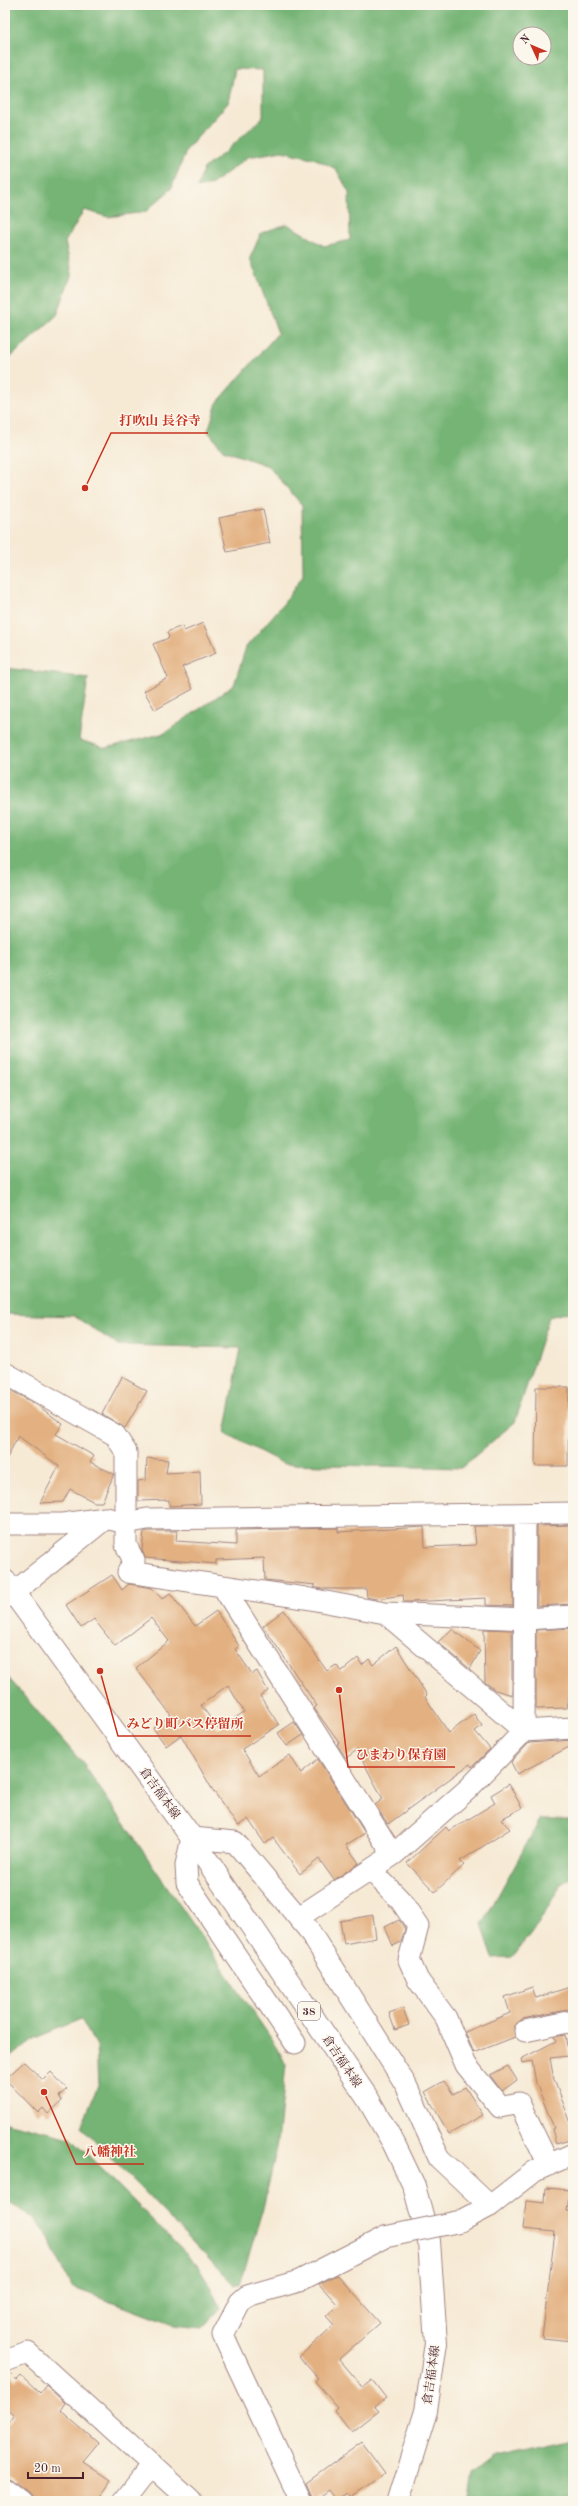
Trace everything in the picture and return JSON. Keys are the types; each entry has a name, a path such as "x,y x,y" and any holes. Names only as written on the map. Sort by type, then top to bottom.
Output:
{"main road":[{"name":"倉吉福本線","path":"8,1590 192,1838 368,2099 394,2144 414,2186 429,2241 436,2343 426,2411 398,2501"}],"street":[{"path":"5,1373 115,1434 126,1452 126,1545 134,1561 128,1572 305,1598 385,1613 526,1619 573,1616"},
{"path":"5,1524 63,1524 106,1518 126,1522 147,1519 573,1513"},
{"path":"299,1917 393,1855 468,1790 524,1731 526,1619 525,1514"},
{"path":"8,1590 106,1518"},
{"path":"223,1587 393,1855"},
{"path":"385,1613 524,1731 573,1728"},
{"path":"295,2043 187,1883 186,1865 192,1838 235,1842 299,1917 406,2085 438,2158 490,2206"},
{"path":"371,1870 401,1901 418,1926 409,1960 418,1980 446,2018 466,2065 500,2107 519,2103 549,2165"},
{"path":"525,2031 573,2021"},
{"path":"301,2501 223,2335 240,2302 247,2296 299,2281 385,2237 461,2221 490,2206 535,2171 573,2154"},
{"path":"5,2362 28,2353 191,2501"},
{"path":"124,2501 152,2465"},
{"path":"5,2489 21,2501"}],"green space":[{"path":"5,5 573,5 573,1311 549,1317 515,1422 461,1468 284,1464 225,1433 241,1348 118,1345 74,1316 5,1314 5,668 88,678 79,740 106,748 165,733 234,685 246,647 284,603 303,575 302,505 268,466 223,450 208,431 217,403 278,333 250,258 261,233 287,224 324,246 350,240 349,192 336,169 316,159 282,151 248,157 212,184 197,188 204,168 224,153 263,117 263,70 235,69 228,103 187,149 171,189 145,212 108,217 84,210 65,242 72,273 57,315 11,357 5,357"},
{"path":"5,1674 84,1765 277,2047 286,2065 278,2142 264,2204 240,2285 234,2285 81,2127 98,2085 96,2046 81,2019 35,2038 5,2061"},
{"path":"540,1820 573,1820 573,1878 562,1883 538,1924 512,1957 493,1958 482,1924"},
{"path":"5,2122 71,2138 198,2266 212,2288 221,2308 202,2328 173,2325 71,2287 49,2237 32,2216 5,2201"},
{"path":"573,2440 573,2501 469,2501 473,2475 496,2457"}],"building":[{"path":"263,509 270,543 227,552 219,518"},
{"path":"203,623 216,653 182,667 193,689 155,710 144,691 168,678 153,644 169,638 167,632 182,626 184,631"},
{"path":"122,1377 147,1391 125,1428 102,1414"},
{"path":"5,1387 37,1405 63,1424 56,1434 94,1456 90,1462 114,1474 102,1502 94,1502 70,1489 63,1502 40,1503 59,1466 18,1436 5,1462"},
{"path":"536,1387 569,1387 568,1466 535,1466"},
{"path":"147,1458 168,1460 166,1473 200,1471 201,1504 169,1506 169,1500 138,1501 138,1481 146,1480"},
{"path":"573,1525 573,1604 537,1606 537,1526"},
{"path":"474,1526 513,1526 513,1606 486,1605 486,1598 404,1602 403,1595 376,1599 367,1597 366,1589 322,1589 313,1587 316,1585 265,1580 264,1558 216,1560 216,1564 145,1558 142,1550 144,1532 148,1531 177,1531 176,1541 236,1545 236,1530 338,1528 338,1532 424,1527 425,1547 476,1545"},
{"path":"112,1575 122,1590 129,1584 152,1588 162,1599 170,1593 195,1626 216,1611 239,1646 235,1649 252,1674 257,1671 268,1691 260,1696 279,1725 242,1749 259,1776 290,1755 301,1773 318,1759 365,1833 346,1845 359,1863 334,1880 319,1859 300,1874 273,1838 265,1844 248,1819 238,1826 212,1789 181,1735 166,1746 153,1728 171,1715 136,1668 169,1641 151,1618 115,1646 94,1619 81,1628 66,1605","holes":["228,1685 244,1712 218,1729 201,1705"]},
{"path":"284,1610 327,1671 336,1665 342,1671 358,1658 362,1665 369,1659 373,1665 396,1646 427,1695 425,1697 449,1733 474,1714 482,1726 475,1731 490,1749 472,1767 470,1764 388,1824 375,1805 383,1799 357,1750 346,1758 337,1744 339,1743 314,1708 317,1706 263,1626"},
{"path":"573,1628 573,1678 567,1708 536,1709 536,1630"},
{"path":"452,1629 480,1651 470,1669 438,1642"},
{"path":"484,1629 512,1630 512,1695 495,1690 485,1682"},
{"path":"294,1722 303,1735 287,1746 278,1733"},
{"path":"573,1740 573,1745 517,1774 511,1762 529,1743"},
{"path":"509,1784 522,1808 501,1819 510,1829 460,1861 464,1865 435,1892 407,1863 446,1827 449,1831 495,1803 491,1795"},
{"path":"373,1915 376,1938 344,1944 340,1921"},
{"path":"399,1920 405,1929 401,1942 393,1946 385,1927"},
{"path":"573,1986 573,2009 522,2019 514,2027 515,2037 474,2053 465,2032 510,2013 505,1997 532,1987 536,1998"},
{"path":"403,2008 409,2025 395,2030 389,2013"},
{"path":"565,2035 569,2056 550,2058 554,2080 573,2128 573,2139 556,2144 552,2129 554,2128 536,2083 532,2061 522,2063 521,2059 556,2041 554,2037"},
{"path":"24,2062 43,2080 51,2072 67,2089 59,2096 62,2101 48,2114 43,2108 38,2113 5,2079"},
{"path":"508,2066 517,2080 502,2091 490,2075"},
{"path":"444,2081 453,2094 465,2087 483,2115 449,2134 425,2092"},
{"path":"546,2188 570,2190 567,2211 573,2212 573,2341 542,2338 555,2232 523,2229 526,2201 545,2203"},
{"path":"337,2275 380,2323 339,2359 363,2387 372,2380 386,2398 375,2406 379,2410 351,2432 334,2410 337,2407 315,2381 318,2378 299,2357 334,2325 326,2316 338,2305 319,2284"},
{"path":"8,2372 16,2380 21,2375 40,2393 46,2385 65,2403 60,2410 98,2443 83,2461 111,2480 97,2501 33,2501 28,2491 12,2479 5,2477 5,2429 14,2416 5,2408 5,2373"},
{"path":"362,2442 385,2473 350,2498 347,2493 336,2500 329,2490 314,2501 306,2483"}],"place":[{"name":"打吹山 長谷寺","path":"85,488"},
{"name":"みどり町バス停留所","path":"100,1671"},
{"name":"ひまわり保育園","path":"339,1690"},
{"name":"八幡神社","path":"44,2092"}]}
